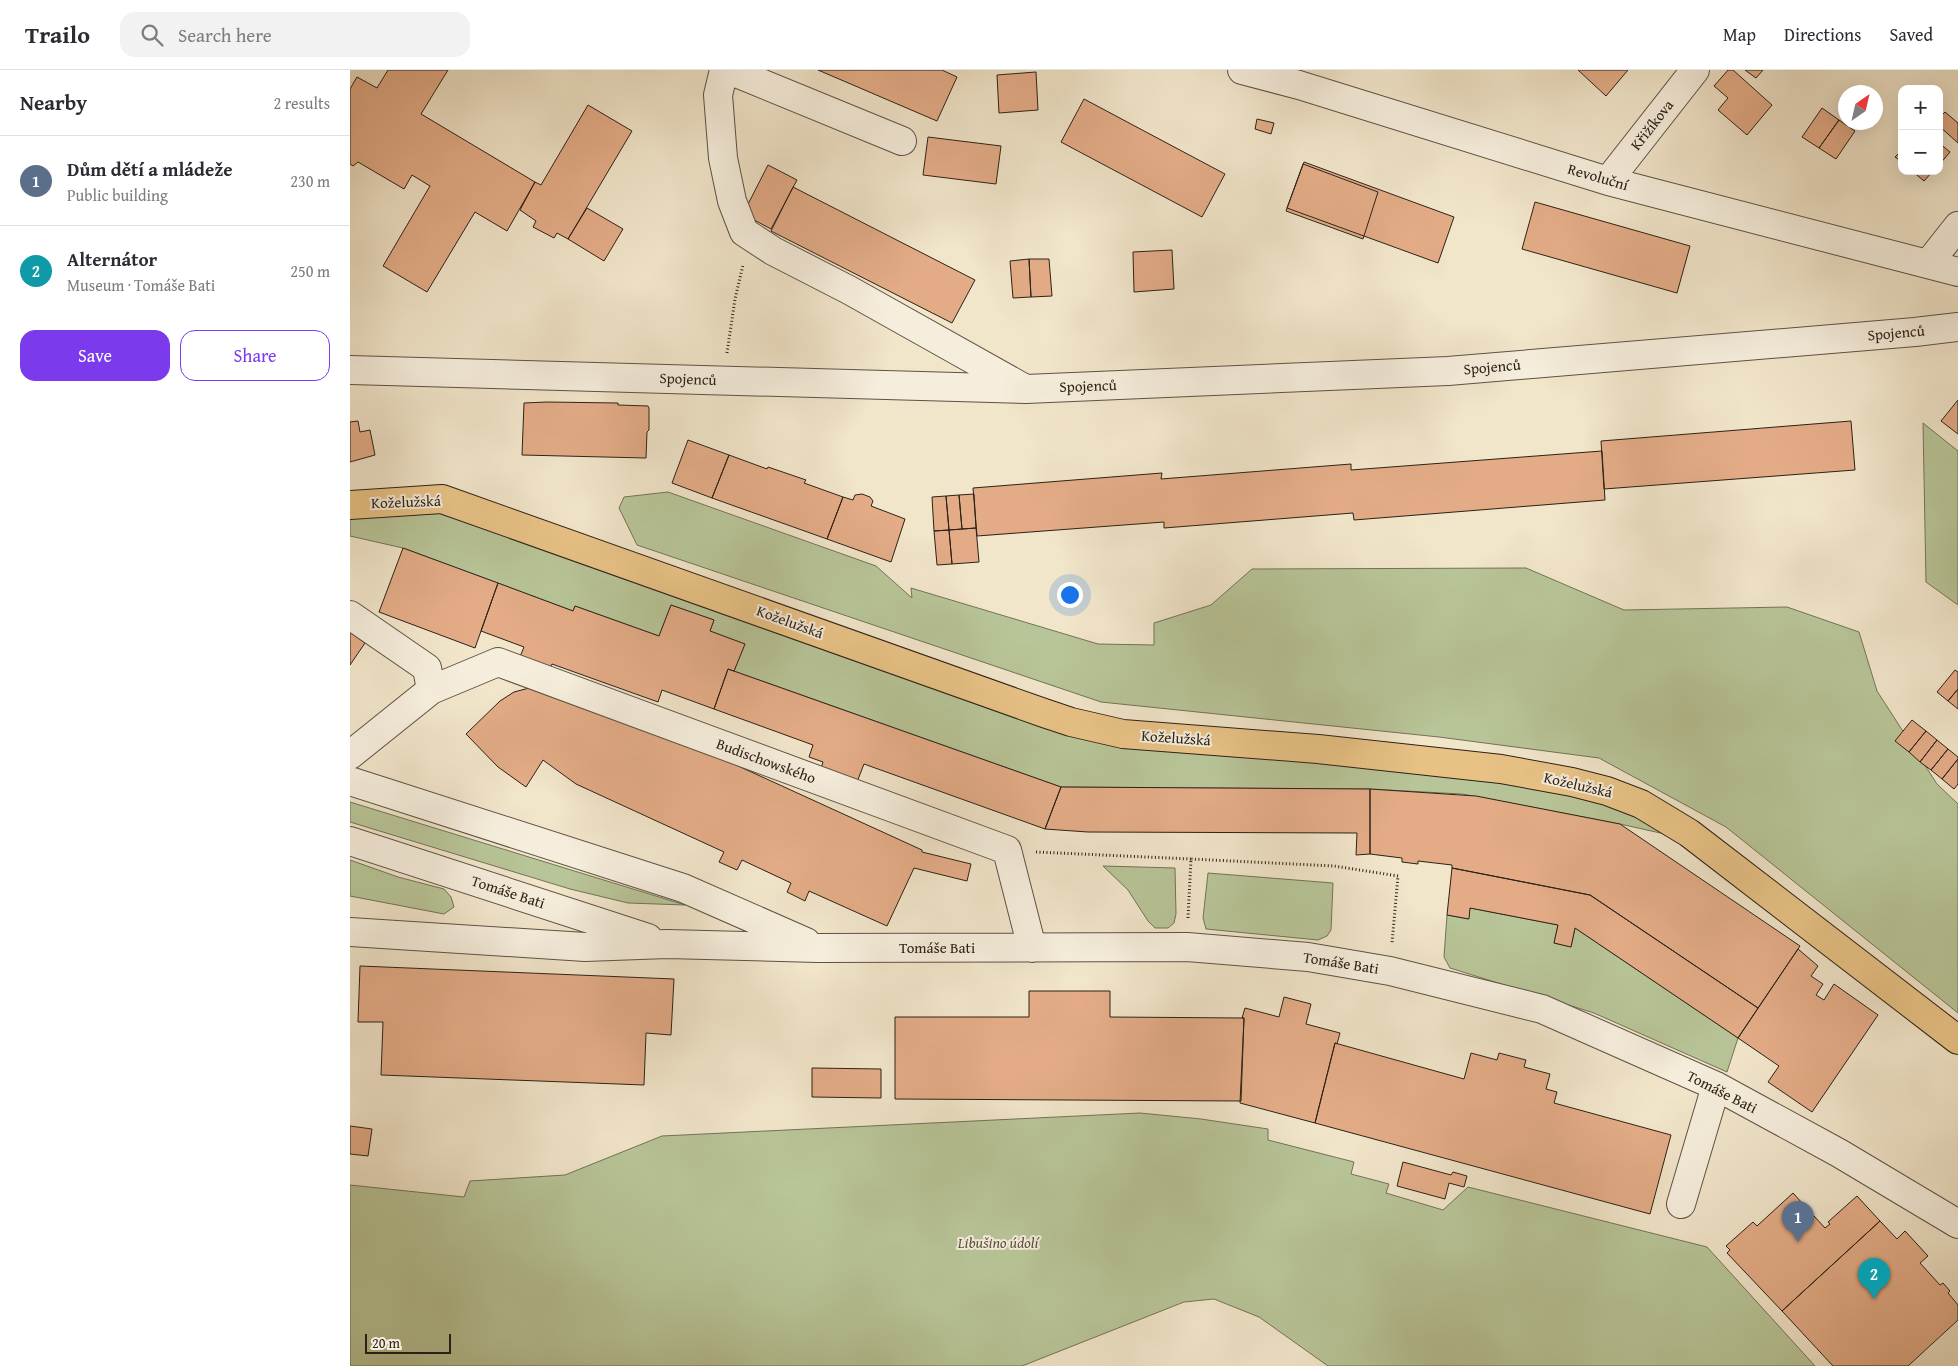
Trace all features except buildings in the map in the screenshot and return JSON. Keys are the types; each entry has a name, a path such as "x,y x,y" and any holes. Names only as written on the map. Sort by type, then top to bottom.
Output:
{"main road":[{"name":"Koželužská","path":"350,505 442,499 1044,713 1098,729 1123,734 1318,749 1501,769 1572,782 1607,791 1642,804 1689,833 1958,1040"}],"street":[{"path":"724,70 718,95 723,158 732,200 744,232 773,251 848,290 1026,389"},
{"path":"729,70 902,141"},
{"name":"Revoluční","path":"1242,70 1305,77 1608,181 1958,272"},
{"name":"Křižíkova","path":"1608,181 1696,70"},
{"path":"1928,264 1958,226"},
{"name":"Spojenců","path":"350,370 1026,389 1448,371 1958,327"},
{"path":"350,615 427,668 431,690"},
{"name":"Budischowského","path":"350,755 431,690 498,662 1007,850"},
{"path":"350,781 683,888 818,948"},
{"name":"Tomáše Bati","path":"350,841 667,944"},
{"path":"1007,850 1032,948"},
{"name":"Tomáše Bati","path":"350,932 585,947 667,944 818,948 1187,947 1308,957 1390,970 1542,1009 1716,1086 1839,1153 1958,1224"},
{"path":"1681,1204 1716,1086"}],"path":[{"path":"725,380 725,360 735,299 750,236"},
{"path":"1007,850 1334,866 1398,876 1390,970"},
{"path":"1187,947 1191,860"}],"green space":[{"path":"1923,423 1958,451 1958,605 1926,582"},
{"path":"668,492 876,566 912,598 911,588 1098,644 1154,645 1154,623 1211,605 1252,569 1526,568 1624,610 1787,607 1859,632 1877,691 1937,784 1958,804 1958,1013 1726,827 1599,758 1439,737 1101,702 637,545 619,508 624,497"},
{"path":"442,499 1097,724 1592,779 1714,845 1620,824 1462,794 1369,789 1061,787 734,671 745,644 710,631 714,620 671,605 659,636 575,606 573,611 403,548 350,536 350,505"},
{"path":"350,802 685,905 628,903 570,889 350,822"},
{"path":"350,860 398,877 444,889 451,897 454,907 444,914 350,896"},
{"path":"1103,866 1175,868 1176,914 1174,923 1168,928 1155,928 1148,921 1128,890"},
{"path":"1208,873 1333,883 1331,930 1327,936 1318,940 1206,929 1203,918"},
{"path":"1470,908 1558,925 1554,943 1571,947 1575,928 1738,1038 1727,1072 1594,1013 1450,968 1444,957 1447,915 1468,919"},
{"name":"Libušino údolí","path":"1140,1113 1201,1119 1268,1129 1268,1140 1354,1162 1351,1174 1389,1184 1386,1193 1443,1210 1468,1187 1707,1247 1815,1366 1328,1366 1259,1317 1214,1299 1184,1302 1022,1366 350,1366 350,1185 464,1197 470,1181 565,1175 662,1136"}],"place":[{"name":"Dům dětí a mládeže","path":"1798,1242"},
{"name":"Alternátor","path":"1874,1299"}]}
